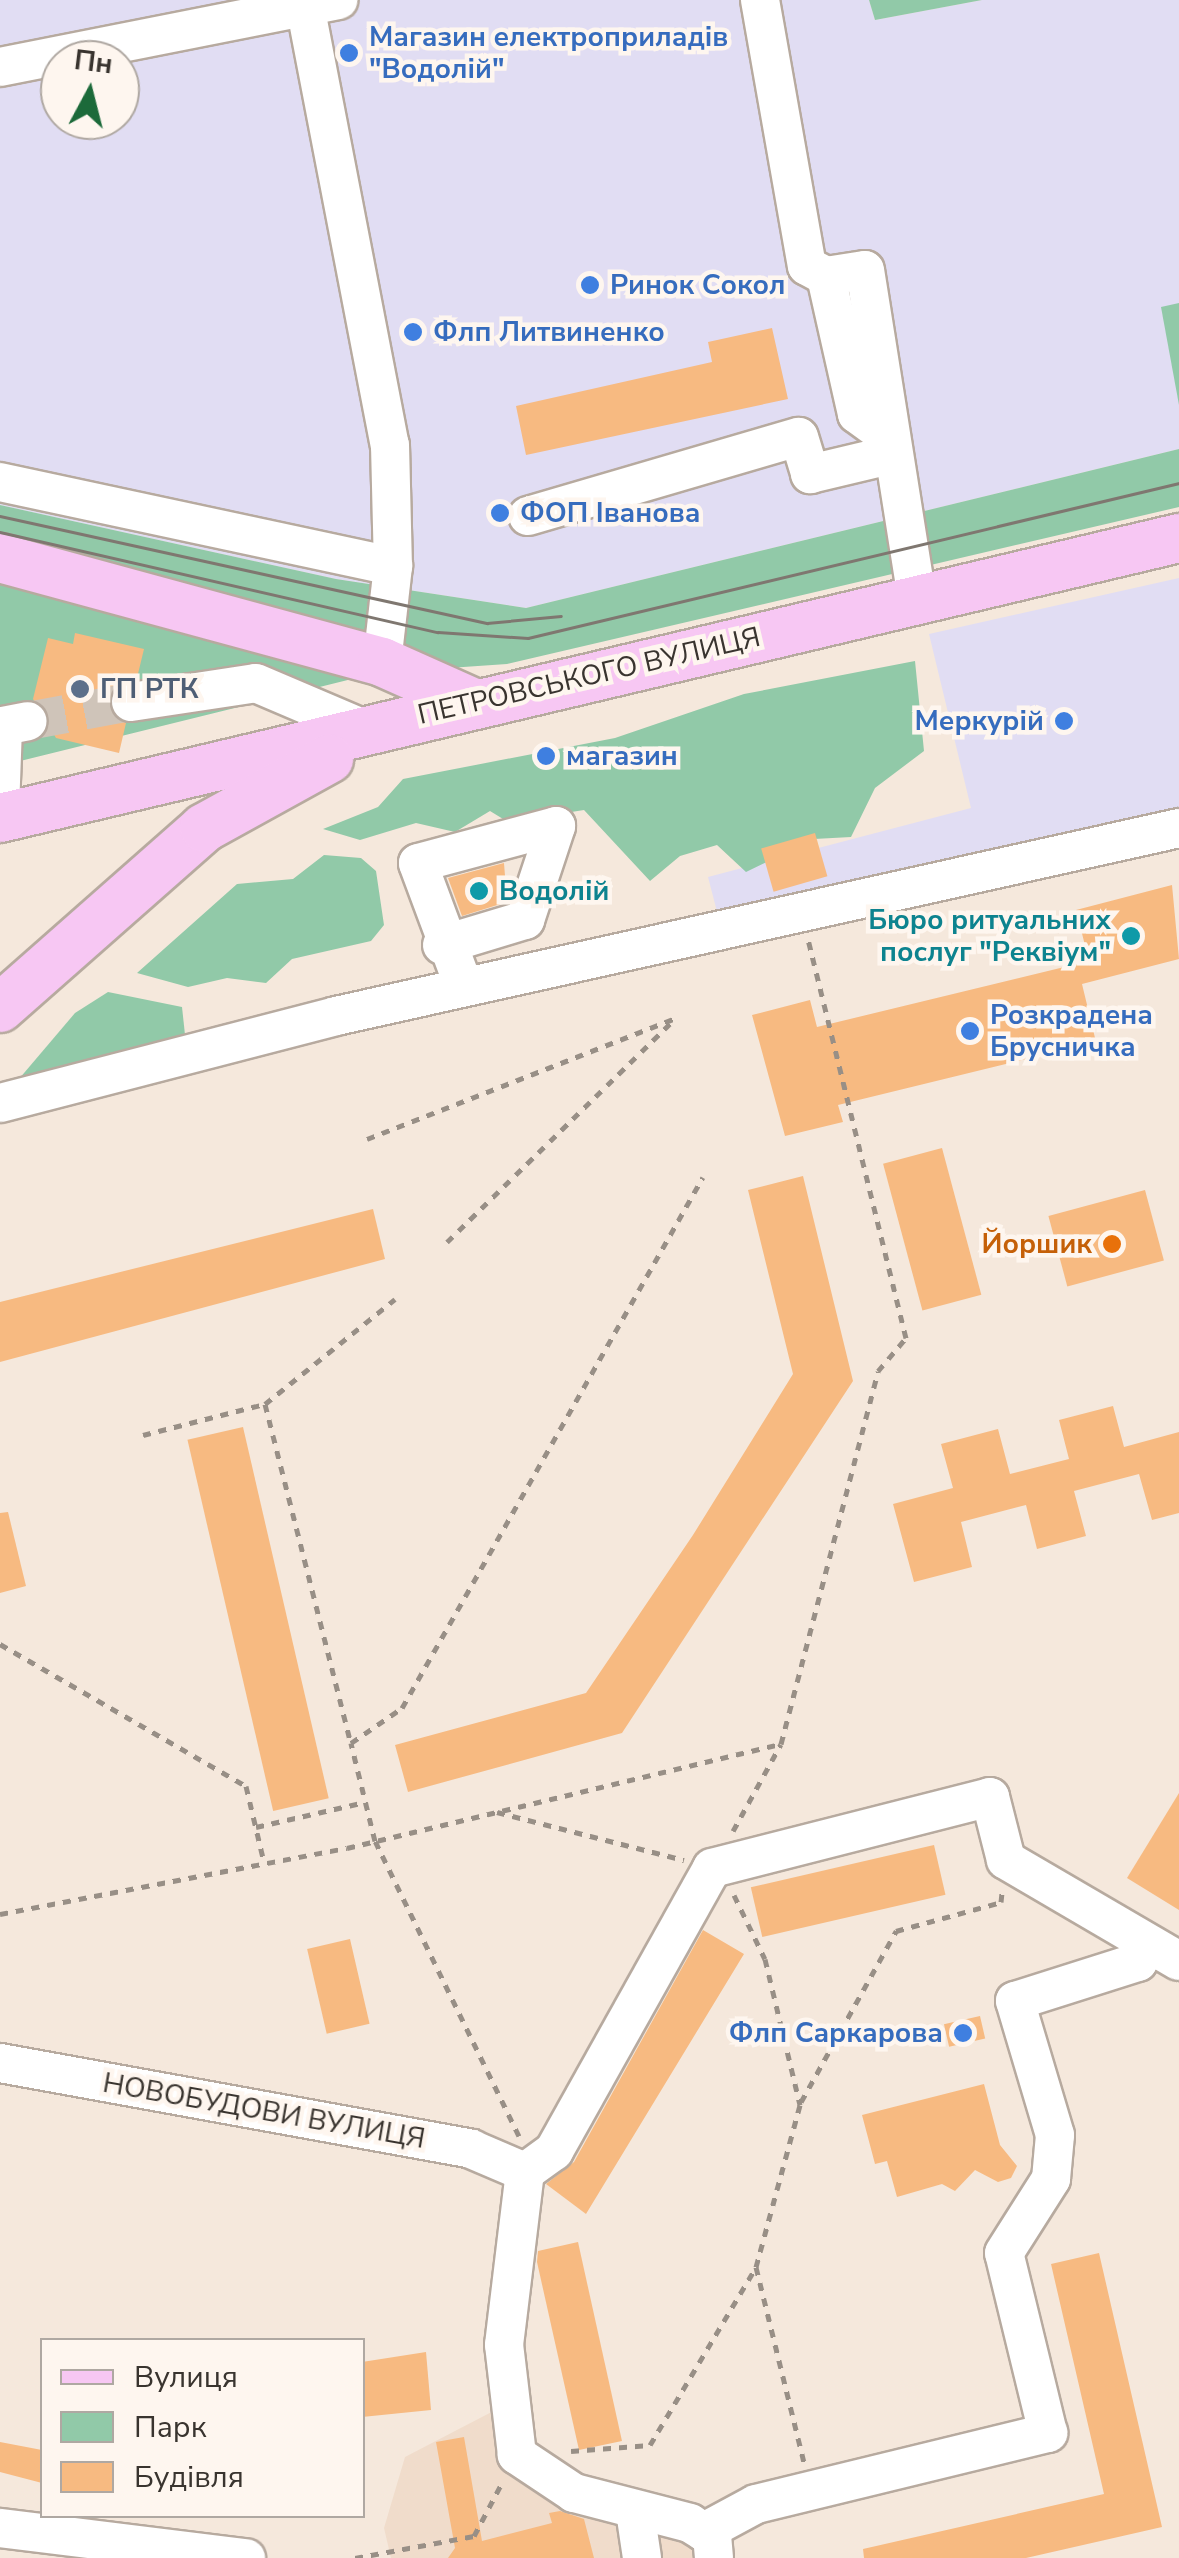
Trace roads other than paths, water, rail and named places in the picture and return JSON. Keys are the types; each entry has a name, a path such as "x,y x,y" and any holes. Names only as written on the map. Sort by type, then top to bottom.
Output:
{"main road":[{"name":"ПЕТРОВСЬКОГО ВУЛИЦЯ","path":"0,818 472,702 1179,538"},
{"path":"0,558 382,662 472,702"},
{"path":"0,1008 204,828 343,752 472,702"}],"street":[{"path":"760,0 807,266 826,276 865,270 890,404 889,446 916,598"},
{"path":"0,67 315,2 390,445 393,566 382,662"},
{"path":"528,516 799,437 810,474 889,446"},
{"path":"0,482 393,566"},
{"path":"131,702 256,683 366,730"},
{"path":"0,809 3,726 28,721"},
{"path":"0,1103 464,986 802,918 1179,828"},
{"path":"442,945 464,986"},
{"path":"990,1797 1006,1860 1163,1953 1015,2001 1055,2135 1051,2179 1004,2252 1048,2434 756,2504 709,2545 635,2511 574,2493 516,2456 504,2345 529,2168 554,2151 716,1867 990,1797"},
{"name":"НОВОБУДОВИ ВУЛИЦЯ","path":"0,2063 470,2149 529,2168"},
{"path":"635,2511 642,2558"},
{"path":"0,2528 246,2558"}],"tunnel":[{"path":"28,721 131,702"}],"tram line":[{"path":"0,532 438,632 528,638 1179,483"},
{"path":"0,516 487,623 561,616"}],"place":[{"name":"Магазин електроприладів \"Водолій\"","path":"349,53"},
{"name":"Ринок Сокол","path":"590,285"},
{"name":"Флп Литвиненко","path":"413,332"},
{"name":"ФОП Іванова","path":"500,513"},
{"name":"ГП РТК","path":"80,689"},
{"name":"Меркурій","path":"1064,721"},
{"name":"магазин","path":"546,756"},
{"name":"Водолій","path":"479,891"},
{"name":"Бюро ритуальних послуг \"Реквіум\"","path":"1131,936"},
{"name":"Розкрадена Брусничка","path":"970,1031"},
{"name":"Йоршик","path":"1112,1244"},
{"name":"Флп Саркарова","path":"963,2033"}]}
